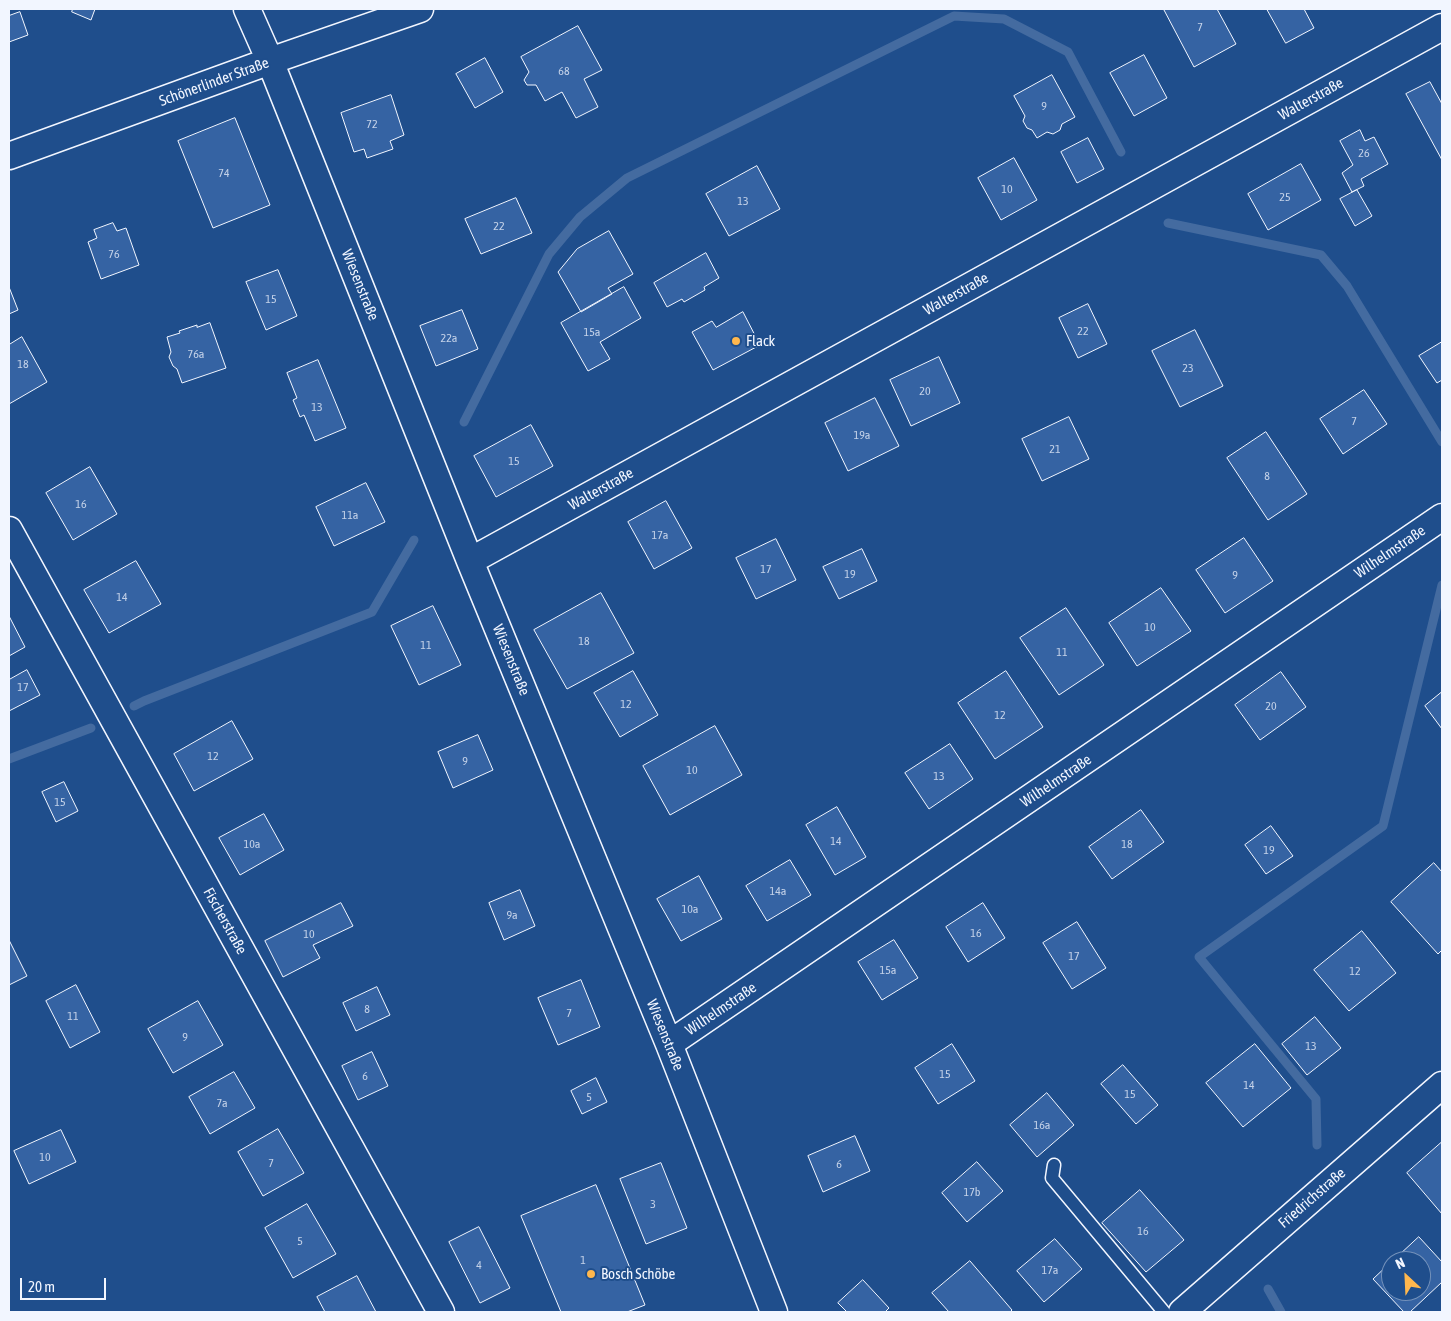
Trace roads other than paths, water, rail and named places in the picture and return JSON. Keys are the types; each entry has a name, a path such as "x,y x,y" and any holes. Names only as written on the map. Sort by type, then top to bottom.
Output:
{"street":[{"name":"Wiesenstraße","path":"247,9 270,61 470,560 669,1044 774,1312"},
{"name":"Schönerlinder Straße","path":"9,156 270,61 420,9"},
{"name":"Walterstraße","path":"470,560 1442,27"},
{"name":"Wilhelmstraße","path":"669,1044 1442,517"},
{"name":"Fischerstraße","path":"9,530 441,1312"},
{"name":"Friedrichstraße","path":"1182,1312 1442,1085"}],"lane":[{"path":"1054,1165 1052,1178 1164,1312"}],"waterway":[{"path":"464,422 549,254 580,217 627,178 954,16 1004,19 1068,52 1121,152"},
{"path":"1168,223 1321,255 1347,286 1442,442"},
{"path":"134,706 372,612 414,540"},
{"path":"1317,1145 1316,1099 1199,957 1383,826 1442,585"},
{"path":"9,759 91,728"},
{"path":"1268,1289 1281,1312"}],"place":[{"name":"Flack","path":"736,341"},
{"name":"Bosch Schöbe","path":"591,1274"}]}
